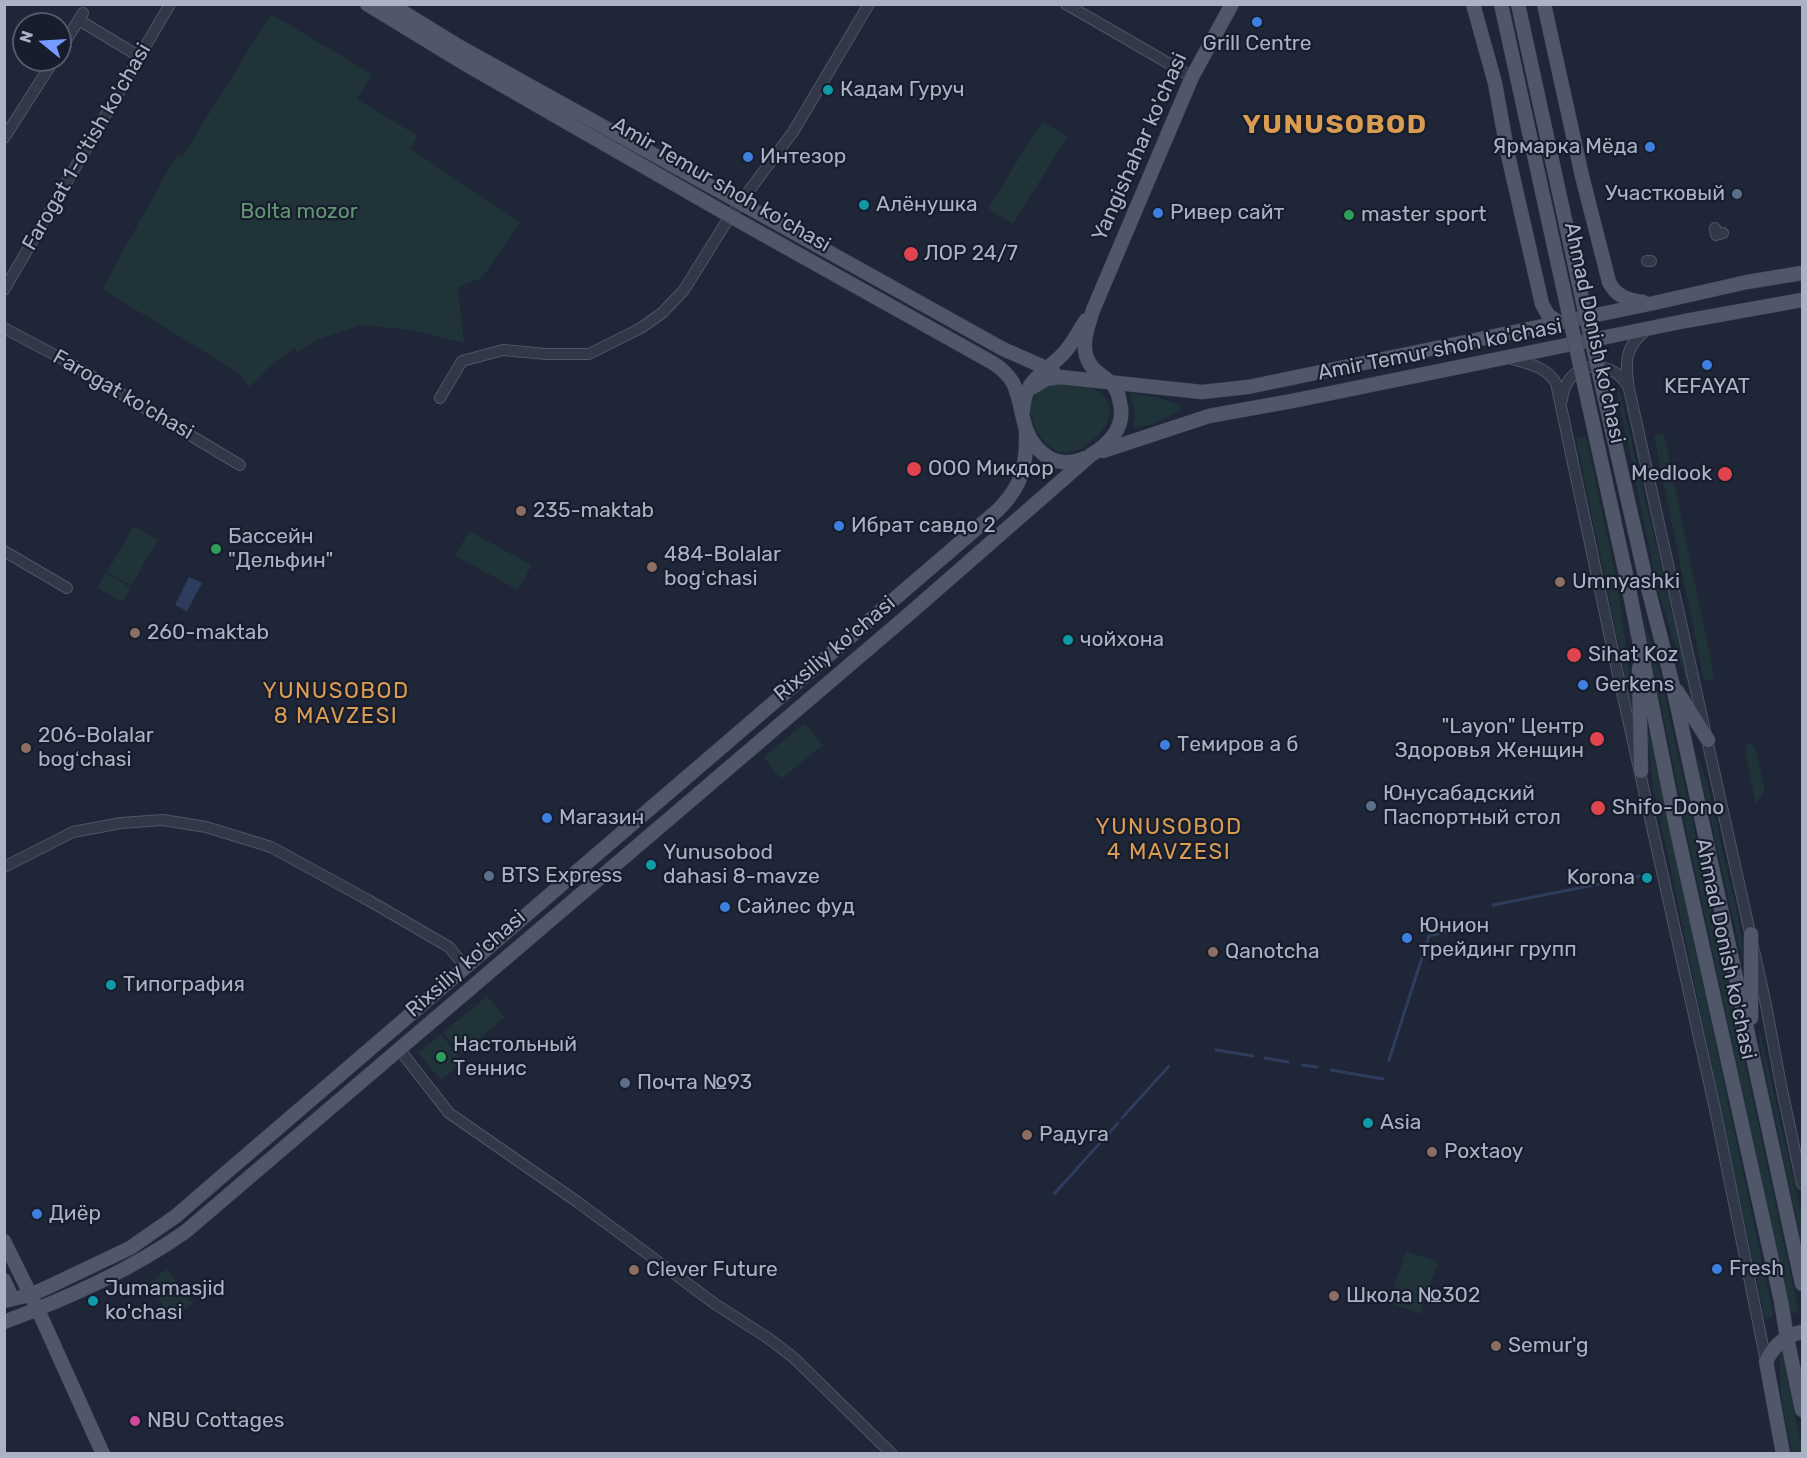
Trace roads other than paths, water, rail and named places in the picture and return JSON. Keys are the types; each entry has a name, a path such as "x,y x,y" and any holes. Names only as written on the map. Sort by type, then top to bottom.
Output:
{"main road":[{"name":"Amir Temur shoh ko'chasi","path":"367,4 467,65 997,366 1007,374 1012,382 1025,425 1034,445 1050,459 1060,462 1070,463 1209,416 1803,300"},
{"name":"Amir Temur shoh ko'chasi","path":"390,4 455,44 1003,349 1069,377"},
{"name":"Yangishahar ko'chasi","path":"1109,381 1092,368 1086,355 1086,335 1093,310 1192,77 1232,4"},
{"path":"1473,4 1495,83 1508,155 1542,304 1548,315 1560,323"},
{"name":"Ahmad Donish ko'chasi","path":"1501,4 1628,584 1680,842 1803,1410"},
{"name":"Ahmad Donish ko'chasi","path":"1518,4 1584,308 1646,580 1672,682 1803,1284"},
{"path":"1544,4 1582,176 1609,282 1622,297 1654,303"},
{"name":"Amir Temur shoh ko'chasi","path":"1025,425 1024,398 1033,386 1054,377 1202,392 1248,387 1747,282 1803,273"},
{"name":"Yangishahar ko'chasi","path":"1045,368 1066,350 1093,310"},
{"path":"1411,354 1403,365 1406,373 1413,376"},
{"path":"1024,398 1033,380 1045,368"},
{"name":"Amir Temur shoh ko'chasi","path":"1090,455 1105,446 1113,437 1121,418 1119,399 1109,381"},
{"name":"Rixsiliy ko'chasi","path":"8,1299 30,1295 86,1270 130,1248 161,1227 989,519 1015,492 1020,480 1025,460 1025,425"},
{"name":"Rixsiliy ko'chasi","path":"4,1322 38,1310 125,1270 158,1251 198,1221 1090,455"},
{"path":"938,562 948,567 950,577"},
{"path":"1638,633 1641,771"},
{"path":"1672,682 1708,740"},
{"path":"515,925 528,939"},
{"path":"1750,1044 1751,934"},
{"path":"186,1207 184,1213 186,1218 191,1222 198,1221"},
{"path":"4,1241 103,1454"},
{"path":"4,1280 8,1299 38,1310"},
{"path":"1766,1361 1774,1348 1796,1333 1803,1332"},
{"name":"Ahmad Donish ko'chasi","path":"1766,1361 1783,1454"}],"street":[{"name":"Farogat 1-o'tish ko'chasi","path":"4,290 170,4"},
{"path":"440,398 462,361 503,350 546,354 590,354 662,313 684,290 730,216 793,132 869,4"},
{"path":"1066,4 1192,77"},
{"path":"72,31 81,16 140,57"},
{"path":"4,138 46,72"},
{"name":"Farogat ko'chasi","path":"5,328 68,362 240,465"},
{"name":"Ahmad Donish ko'chasi","path":"1648,329 1635,341 1627,357 1629,389 1751,934 1803,1184"},
{"name":"Ahmad Donish ko'chasi","path":"1507,357 1543,369 1556,383 1615,661 1715,1109 1766,1361"},
{"path":"1562,408 1562,396 1567,384 1576,373 1588,366 1613,371 1623,379 1629,389"},
{"path":"4,551 67,588"},
{"path":"4,867 73,832 121,823 163,820 206,827 271,847 450,947 466,968"},
{"path":"399,1049 449,1113 579,1203 715,1304 768,1338 794,1358 892,1454"}],"water":[{"path":"189,577 202,583 187,611 175,605"}],"waterway":[{"path":"1493,905 1640,876"},
{"path":"1389,1060 1429,936 1473,925"},
{"path":"1216,1050 1253,1056"},
{"path":"1265,1058 1288,1062"},
{"path":"1302,1065 1317,1067"},
{"path":"1122,1118 1169,1066"},
{"path":"1331,1070 1383,1079"},
{"path":"1054,1194 1118,1123"}],"place":[{"name":"Grill Centre","path":"1257,22"},
{"name":"Кадам Гуруч","path":"828,90"},
{"name":"Ярмарка Мёда","path":"1650,147"},
{"name":"Интезор","path":"748,157"},
{"name":"Участковый","path":"1737,194"},
{"name":"Алёнушка","path":"864,205"},
{"name":"Ривер сайт","path":"1158,213"},
{"name":"master sport","path":"1349,215"},
{"name":"ЛОР 24/7","path":"911,254"},
{"name":"KEFAYAT","path":"1707,365"},
{"name":"ООО Микдор","path":"914,469"},
{"name":"Medlook","path":"1725,474"},
{"name":"235-maktab","path":"521,511"},
{"name":"Ибрат савдо 2","path":"839,526"},
{"name":"Бассейн \"Дельфин\"","path":"216,549"},
{"name":"484-Bolalar bogʻchasi","path":"652,567"},
{"name":"Umnyashki","path":"1560,582"},
{"name":"260-maktab","path":"135,633"},
{"name":"чойхона","path":"1068,640"},
{"name":"Sihat Koz","path":"1574,655"},
{"name":"Gerkens","path":"1583,685"},
{"name":"\"Layon\" Центр Здоровья Женщин","path":"1597,739"},
{"name":"Темиров а б","path":"1165,745"},
{"name":"206-Bolalar bogʻchasi","path":"26,748"},
{"name":"Юнусабадский Паспортный стол","path":"1371,806"},
{"name":"Shifo-Dono","path":"1598,808"},
{"name":"Магазин","path":"547,818"},
{"name":"Yunusobod dahasi 8-mavze","path":"651,865"},
{"name":"BTS Express","path":"489,876"},
{"name":"Korona","path":"1647,878"},
{"name":"Сайлес фуд","path":"725,907"},
{"name":"Юнион трейдинг групп","path":"1407,938"},
{"name":"Qanotcha","path":"1213,952"},
{"name":"Типография","path":"111,985"},
{"name":"Настольный Теннис","path":"441,1057"},
{"name":"Почта №93","path":"625,1083"},
{"name":"Asia","path":"1368,1123"},
{"name":"Радуга","path":"1027,1135"},
{"name":"Poxtaoy","path":"1432,1152"},
{"name":"Диёр","path":"37,1214"},
{"name":"Fresh","path":"1717,1269"},
{"name":"Clever Future","path":"634,1270"},
{"name":"Школа №302","path":"1334,1296"},
{"name":"Jumamasjid ko'chasi","path":"93,1301"},
{"name":"Semur'g","path":"1496,1346"},
{"name":"NBU Cottages","path":"135,1421"}],"district":[{"name":"YUNUSOBOD","path":"1335,125"},
{"name":"YUNUSOBOD 8 MAVZESI","path":"336,704"},
{"name":"YUNUSOBOD 4 MAVZESI","path":"1169,840"}],"park label":[{"name":"Bolta mozor","path":"299,212"}]}
